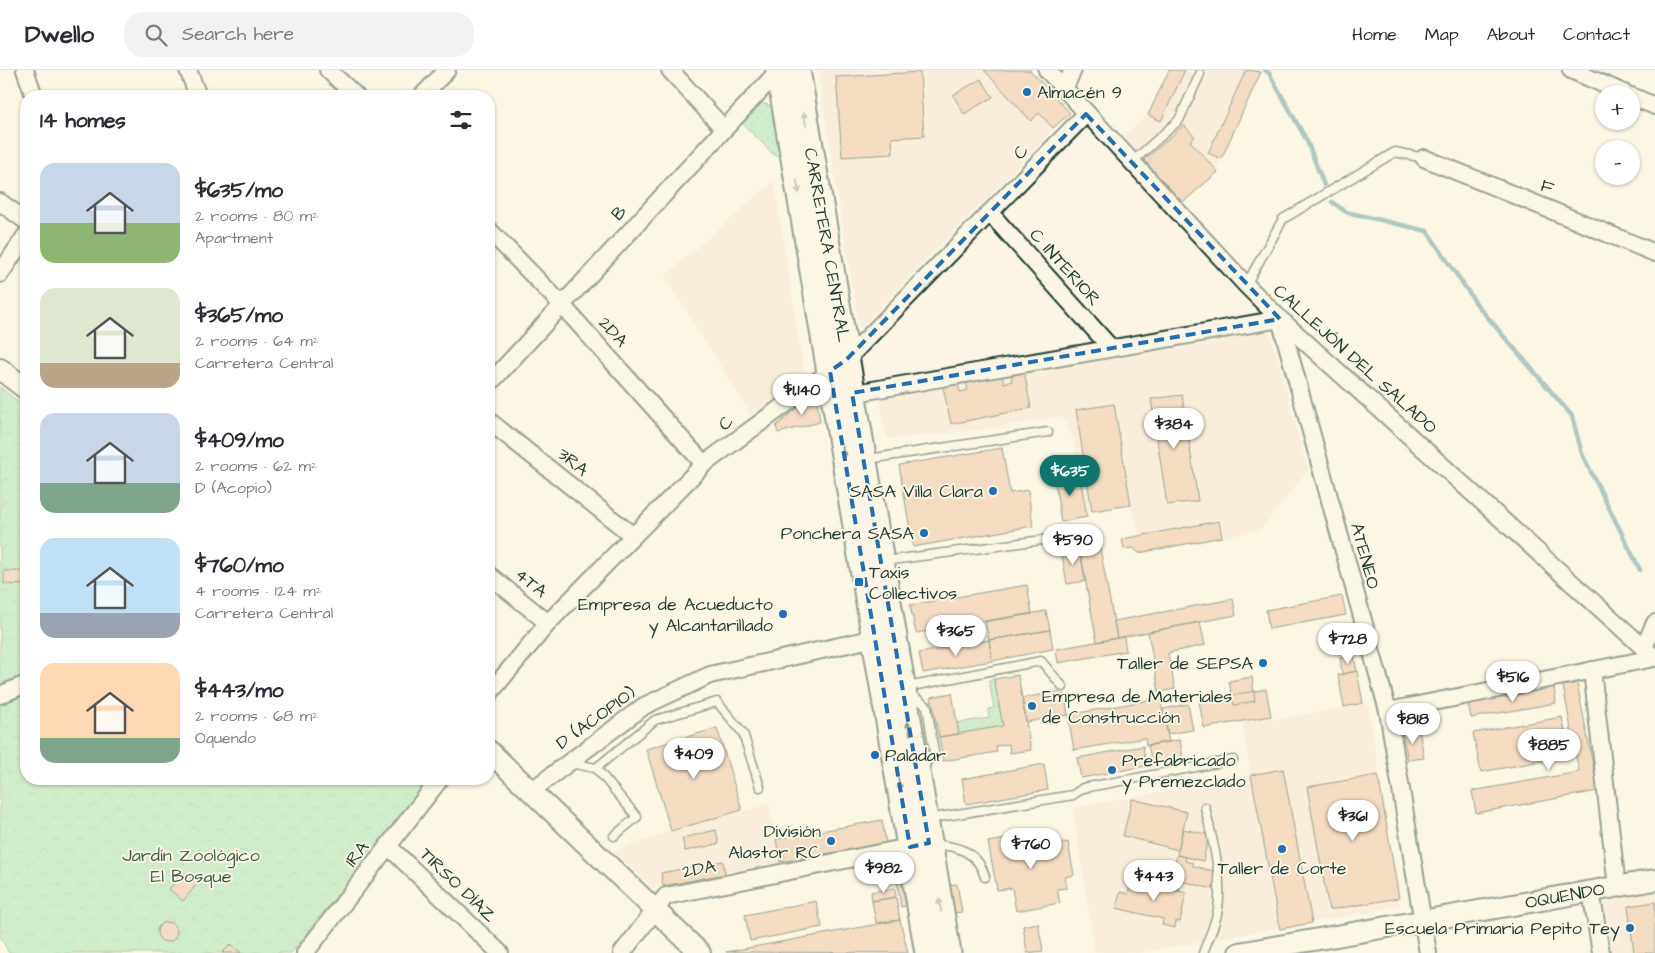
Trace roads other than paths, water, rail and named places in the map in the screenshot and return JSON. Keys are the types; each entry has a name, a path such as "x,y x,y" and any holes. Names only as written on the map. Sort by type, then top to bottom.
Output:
{"main road":[{"name":"CARRETERA CENTRAL","path":"779,70 838,366 917,829 948,953"},
{"name":"CARRETERA CENTRAL","path":"797,70 838,366"},
{"name":"CARRETERA CENTRAL","path":"843,395 863,460 872,563"},
{"name":"CARRETERA CENTRAL","path":"884,636 902,688 918,775 917,829 928,953"}],"street":[{"path":"25,70 32,90"},
{"path":"188,70 196,90"},
{"path":"328,70 350,90"},
{"path":"428,90 447,70"},
{"path":"670,70 724,129"},
{"name":"B","path":"495,377 779,70"},
{"name":"CALLEJÓN DEL SALADO","path":"1047,70 1131,163 1280,319 1651,654"},
{"path":"1064,89 1073,70"},
{"path":"1571,70 1605,85"},
{"path":"1640,100 1655,106"},
{"name":"C","path":"495,687 548,623 704,464 838,366 1086,114"},
{"name":"F","path":"1424,158 1655,253"},
{"path":"0,202 20,217"},
{"name":"C INTERIOR","path":"990,213 1111,348"},
{"name":"2DA","path":"495,236 561,304 704,464"},
{"path":"0,274 20,244"},
{"path":"843,395 1280,319"},
{"name":"ATENEO","path":"1280,319 1388,710 1428,953"},
{"path":"0,370 20,385"},
{"name":"3RA","path":"495,426 632,536"},
{"name":"4TA","path":"495,579 548,623"},
{"path":"1388,710 1592,670 1651,654 1655,623"},
{"name":"D (ACOPIO)","path":"531,791 644,706 710,675 884,636"},
{"path":"1592,670 1617,887"},
{"path":"0,695 20,687"},
{"path":"495,757 700,953"},
{"name":"1RA","path":"309,951 435,785"},
{"name":"2DA","path":"622,953 666,896 917,829"},
{"name":"TIRSO DÍAZ","path":"388,846 500,953"},
{"name":"OQUENDO","path":"1239,953 1655,880"},
{"path":"1591,891 1601,953"}],"lane":[{"path":"1131,163 1179,120 1200,74"},
{"path":"1246,285 1283,219 1395,152 1424,158"},
{"path":"863,460 1048,432"},
{"path":"872,563 1050,539"},
{"path":"902,688 1041,661 1063,687"},
{"path":"596,768 655,720 717,702 743,733 760,787"},
{"path":"572,760 575,764 596,768 637,817 614,836"},
{"path":"917,829 1073,795 1083,788 1234,760"},
{"path":"1203,953 1218,911 1219,896 1218,864 1204,807"},
{"path":"917,829 946,845 969,853 981,864 985,877"}],"waterway":[{"path":"1265,70 1269,73 1307,141 1324,185"},
{"path":"1332,202 1346,212 1427,231 1478,306 1572,416 1582,454 1640,570"}],"place":[{"name":"Almacén 9","path":"1027,92"},
{"name":"SASA Villa Clara","path":"993,491"},
{"name":"Ponchera SASA","path":"924,533"},
{"name":"Taxis Collectivos","path":"859,582"},
{"name":"Empresa de Acueducto y Alcantarillado","path":"783,614"},
{"name":"Taller de SEPSA","path":"1263,663"},
{"name":"Empresa de Materiales de Construcción","path":"1032,706"},
{"name":"Paladar","path":"875,755"},
{"name":"Prefabricado y Premezclado","path":"1112,770"},
{"name":"División Alastor RC","path":"831,841"},
{"name":"Taller de Corte","path":"1282,849"},
{"name":"Escuela Primaria Pepito Tey","path":"1630,928"}],"park label":[{"name":"Jardín Zoológico El Bosque","path":"191,865"}]}
